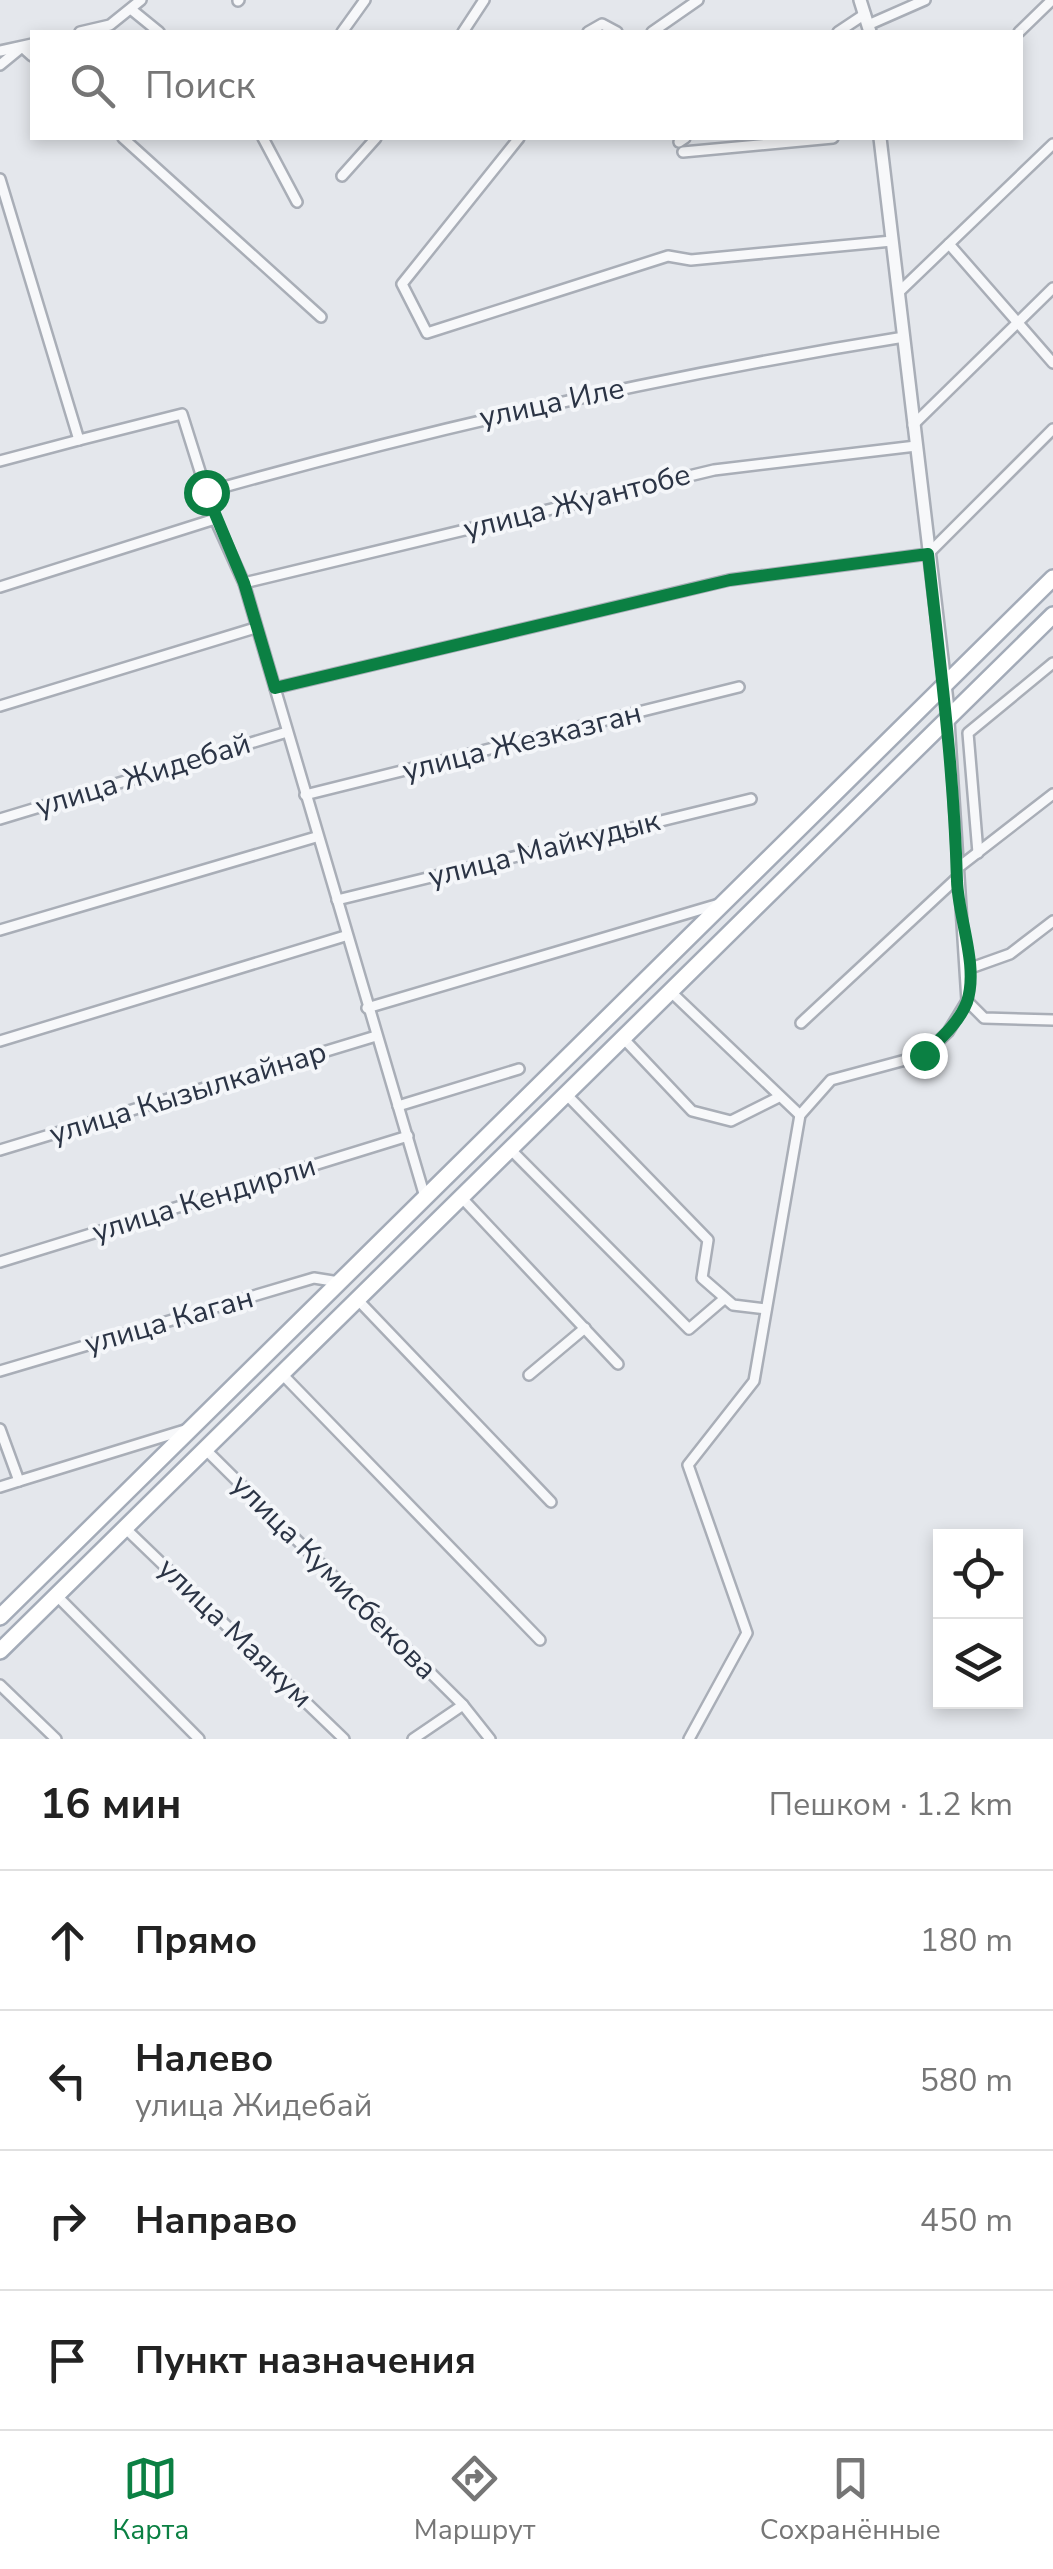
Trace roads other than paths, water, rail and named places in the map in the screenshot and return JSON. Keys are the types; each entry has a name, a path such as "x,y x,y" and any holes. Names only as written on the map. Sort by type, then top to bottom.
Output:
{"main road":[{"path":"0,1618 1053,578"},
{"path":"0,1652 1053,614"}],"street":[{"path":"89,30 110,25 141,0"},
{"path":"343,30 365,0"},
{"path":"464,30 484,0"},
{"path":"655,30 698,0"},
{"path":"860,0 868,24 925,0"},
{"path":"1021,30 1052,0"},
{"path":"132,10 157,30"},
{"path":"0,51 27,46"},
{"path":"0,64 27,46"},
{"path":"125,140 321,317"},
{"path":"264,140 297,202"},
{"path":"342,176 374,140"},
{"path":"518,140 402,284 427,334 668,256 691,260 892,241"},
{"path":"682,144 782,140"},
{"path":"689,1739 747,1633 688,1465 754,1381 800,1115 831,1080 924,1055 948,1032 967,1001 949,718 942,688 880,140"},
{"path":"899,292 1053,144"},
{"path":"0,179 78,440"},
{"path":"949,244 1053,363"},
{"path":"914,425 1053,288"},
{"name":"улица Иле","path":"206,492 412,434 703,369 904,336"},
{"path":"0,461 182,414 206,492 244,583 345,936 426,1198"},
{"path":"275,688 730,580 928,554 1053,429"},
{"name":"улица Жуантобе","path":"244,583 714,470 916,446"},
{"path":"0,587 216,518"},
{"path":"0,706 255,628"},
{"path":"978,853 968,733 1053,664"},
{"name":"улица Жезказган","path":"305,795 739,687"},
{"name":"улица Жидебай","path":"0,819 286,732"},
{"path":"801,1023 978,853 1053,794"},
{"name":"улица Майкудык","path":"337,900 752,799"},
{"path":"0,930 316,836"},
{"path":"367,1008 724,903"},
{"path":"968,970 1010,954 1053,921"},
{"path":"0,1041 345,936"},
{"path":"670,991 800,1115"},
{"path":"967,1001 984,1018 1053,1020"},
{"name":"улица Кызылкайнар","path":"0,1150 376,1036"},
{"path":"623,1038 692,1111 731,1122 778,1098"},
{"path":"398,1106 518,1069"},
{"path":"566,1094 708,1240 702,1278 733,1305 766,1309"},
{"name":"улица Кендирли","path":"0,1262 408,1136"},
{"path":"510,1149 689,1329 724,1299"},
{"path":"462,1197 618,1364"},
{"name":"улица Каган","path":"0,1371 314,1278 340,1282"},
{"path":"357,1300 552,1502"},
{"path":"528,1375 563,1351 584,1328"},
{"path":"282,1374 540,1640"},
{"path":"0,1486 190,1428"},
{"path":"0,1429 19,1481"},
{"name":"улица Кумисбекова","path":"206,1449 463,1705 490,1739"},
{"name":"улица Маякум","path":"125,1528 344,1739"},
{"path":"56,1596 199,1739"},
{"path":"0,1685 56,1739"},
{"path":"413,1739 463,1705"}]}
